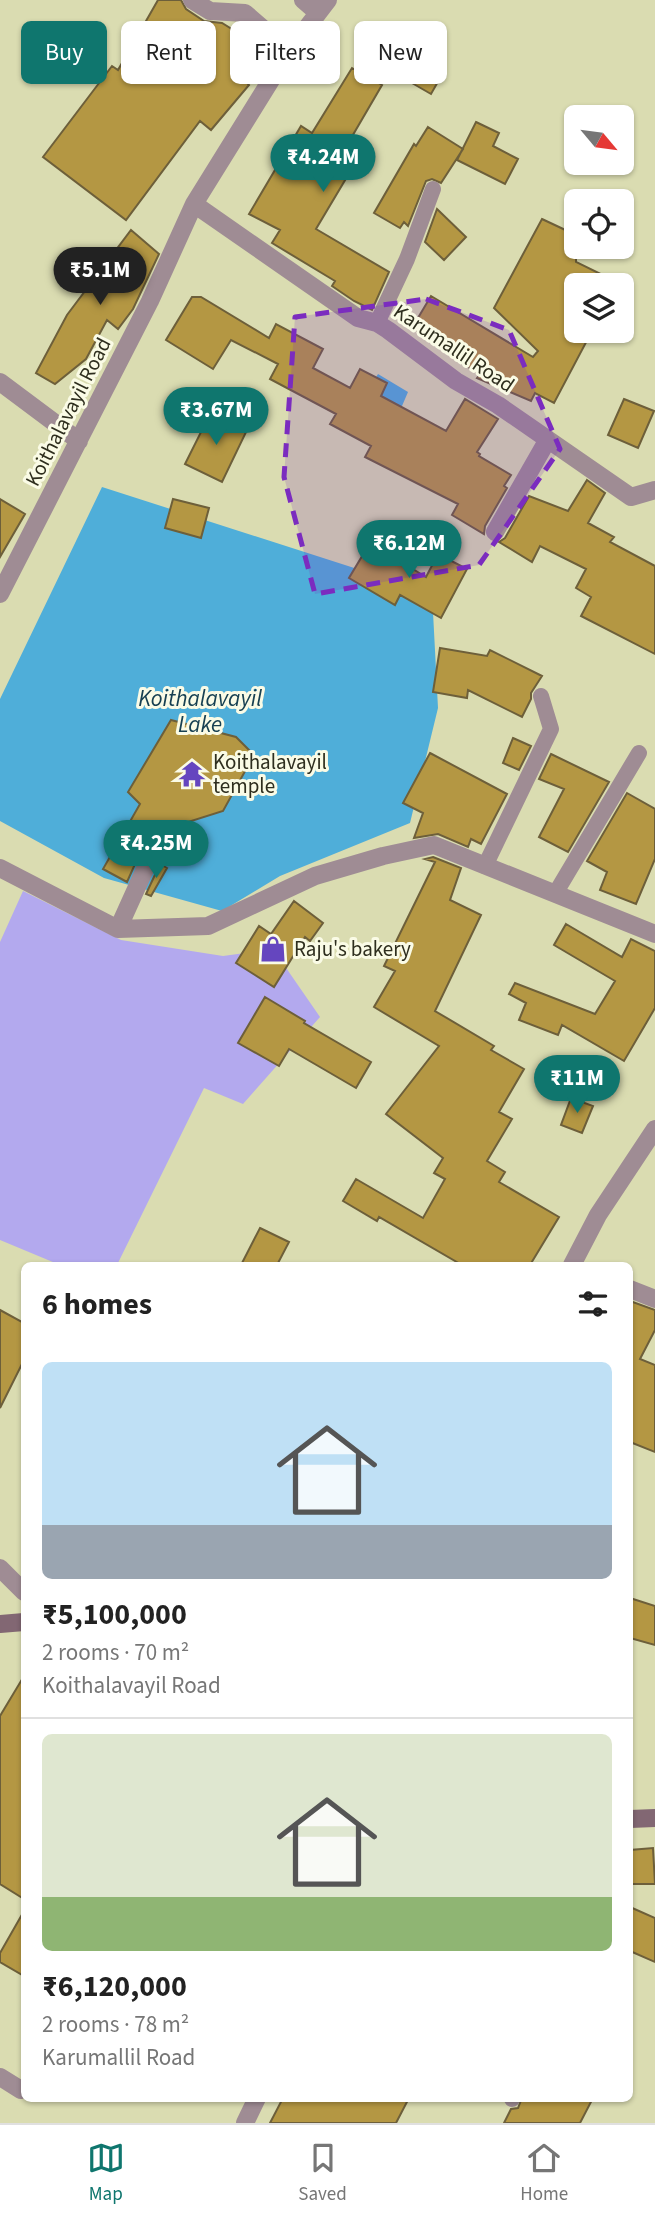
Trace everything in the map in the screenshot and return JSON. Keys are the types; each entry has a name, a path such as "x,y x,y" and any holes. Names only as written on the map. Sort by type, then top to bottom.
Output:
{"street":[{"path":"192,0 210,11 244,13 253,21"},
{"path":"303,0 323,6"},
{"name":"Koithalavayil Road","path":"312,21 323,6"},
{"name":"Koithalavayil Road","path":"0,594 150,302 194,204 269,84"},
{"name":"Karumallil Road","path":"194,204 358,318 377,323 456,381 498,405 631,497 655,490"},
{"path":"0,382 79,442"},
{"path":"495,532 547,441"},
{"path":"118,929 159,838"},
{"path":"0,868 118,929 208,926 315,876 383,856 435,845 655,934"},
{"path":"574,1262 598,1215 655,1129"},
{"path":"633,1290 655,1299"},
{"path":"0,1568 21,1589"},
{"path":"0,1624 21,1622"},
{"path":"633,1819 655,1818"},
{"path":"0,2077 21,2090"},
{"path":"245,2123 255,2102"}],"lane":[{"path":"377,323 407,259 433,189"},
{"path":"485,866 551,729 541,696"},
{"path":"555,894 639,753"}],"highlighted area":[{"path":"426,299 509,330 560,449 479,565 315,594 284,477 295,317"}],"shaded area":[{"path":"23,891 121,940 223,956 273,949 320,1017 243,1104 204,1088 118,1262 53,1262 0,1240 0,942"}],"water":[{"path":"378,374 408,392 399,413 366,394"},
{"name":"Koithalavayil Lake","path":"102,487 432,593 438,708 410,823 280,876 222,911 104,878 0,821 0,699"}],"building":[{"path":"158,0 181,0 186,9 204,21 146,21"},
{"path":"216,22 222,23 230,28 230,84 249,85 211,130 200,121 126,220 43,157 98,84 107,84 107,73 112,66 118,70 121,65 121,84 216,84"},
{"path":"352,68 354,84 382,85 343,152 357,160 316,229 389,272 372,310 332,286 335,281 272,243 280,230 249,214 301,126 312,133"},
{"path":"414,84 437,84 431,94"},
{"path":"476,122 499,133 493,146 518,159 505,184 457,160"},
{"path":"428,127 463,149 441,183 432,179 426,181 408,226 404,222 400,228 374,213 414,144 416,146"},
{"path":"437,209 466,237 444,260 425,242"},
{"path":"542,219 564,229 564,259 576,259 576,262 598,273 564,273 564,343 586,343 554,403 535,393 531,401 477,378 480,374 458,361 460,357 412,328 431,296 533,357 538,351 494,308"},
{"path":"131,230 159,254 133,309 118,329 107,320 86,359 55,384 36,373 67,315"},
{"path":"192,297 201,297 269,338 276,324 323,349 313,368 350,388 360,369 387,383 381,396 446,431 465,399 498,419 477,452 479,456 511,475 504,486 507,488 485,526 484,534 452,515 458,504 365,457 371,446 330,424 336,414 270,379 278,364 231,340 213,369 166,340"},
{"path":"624,399 654,411 638,448 608,435"},
{"path":"211,412 247,430 222,482 185,464"},
{"path":"587,480 605,493 588,523 614,537 610,542 655,566 655,654 581,616 591,597 576,588 586,569 540,546 532,562 499,542 505,538 529,496 568,511"},
{"path":"0,499 25,514 0,557"},
{"path":"173,499 209,508 201,538 165,528"},
{"path":"370,543 426,577 438,554 467,569 441,618 400,595 395,605 349,578"},
{"path":"440,648 487,656 490,650 542,676 531,693 531,699 522,717 468,690 467,698 433,692"},
{"name":"Koithalavayil temple","path":"171,720 236,737 254,755 223,811 166,829 157,827 148,835 122,843 140,853 127,882 103,869 140,804 128,792"},
{"path":"513,738 531,746 519,770 503,763"},
{"path":"430,753 507,794 481,844 471,839 468,847 438,834 414,838 423,813 403,803"},
{"path":"551,754 609,782 568,852 539,837 564,789 539,779"},
{"path":"627,793 655,809 655,859 636,904 600,890 607,872 587,861"},
{"path":"433,857 461,868 450,900 481,915 435,1011 494,1046 491,1050 524,1069 499,1112 512,1119 487,1161 505,1172 499,1182 559,1217 532,1262 457,1262 379,1217 377,1221 343,1201 356,1179 423,1218 445,1179 434,1173 443,1158 386,1114 439,1046 374,1007 395,971 384,966 435,862 425,859"},
{"path":"160,864 167,868 151,896 146,894"},
{"path":"294,901 323,923 310,941 305,937 274,987 236,963 259,926 271,934"},
{"path":"566,924 622,957 631,939 655,951 655,1008 624,1061 562,1025 558,1035 519,1020 526,1003 509,994 515,983 595,1014 615,981 554,945"},
{"path":"265,997 371,1062 356,1088 289,1049 279,1066 238,1043"},
{"path":"571,1098 593,1106 582,1133 561,1125"},
{"path":"260,1228 289,1242 279,1262 243,1262"},
{"path":"633,1302 655,1310 655,1330 640,1359 655,1365 655,1452 633,1443"},
{"path":"0,1310 21,1321 21,1366 0,1408"},
{"path":"633,1599 655,1606 655,1645 633,1639"},
{"path":"21,1681 21,1897 0,1884 0,1716"},
{"path":"653,1848 655,1884 633,1884 633,1850"},
{"path":"633,1908 655,1918 655,1962 633,1952"},
{"path":"21,1916 21,1974 0,1962 0,1953"},
{"path":"281,2102 407,2102 396,2123 270,2123"},
{"path":"520,2102 591,2102 580,2123 504,2123 511,2109 518,2108"}],"place":[{"name":"Koithalavayil temple","path":"192,774"},
{"name":"Raju's bakery","path":"273,949"}]}
